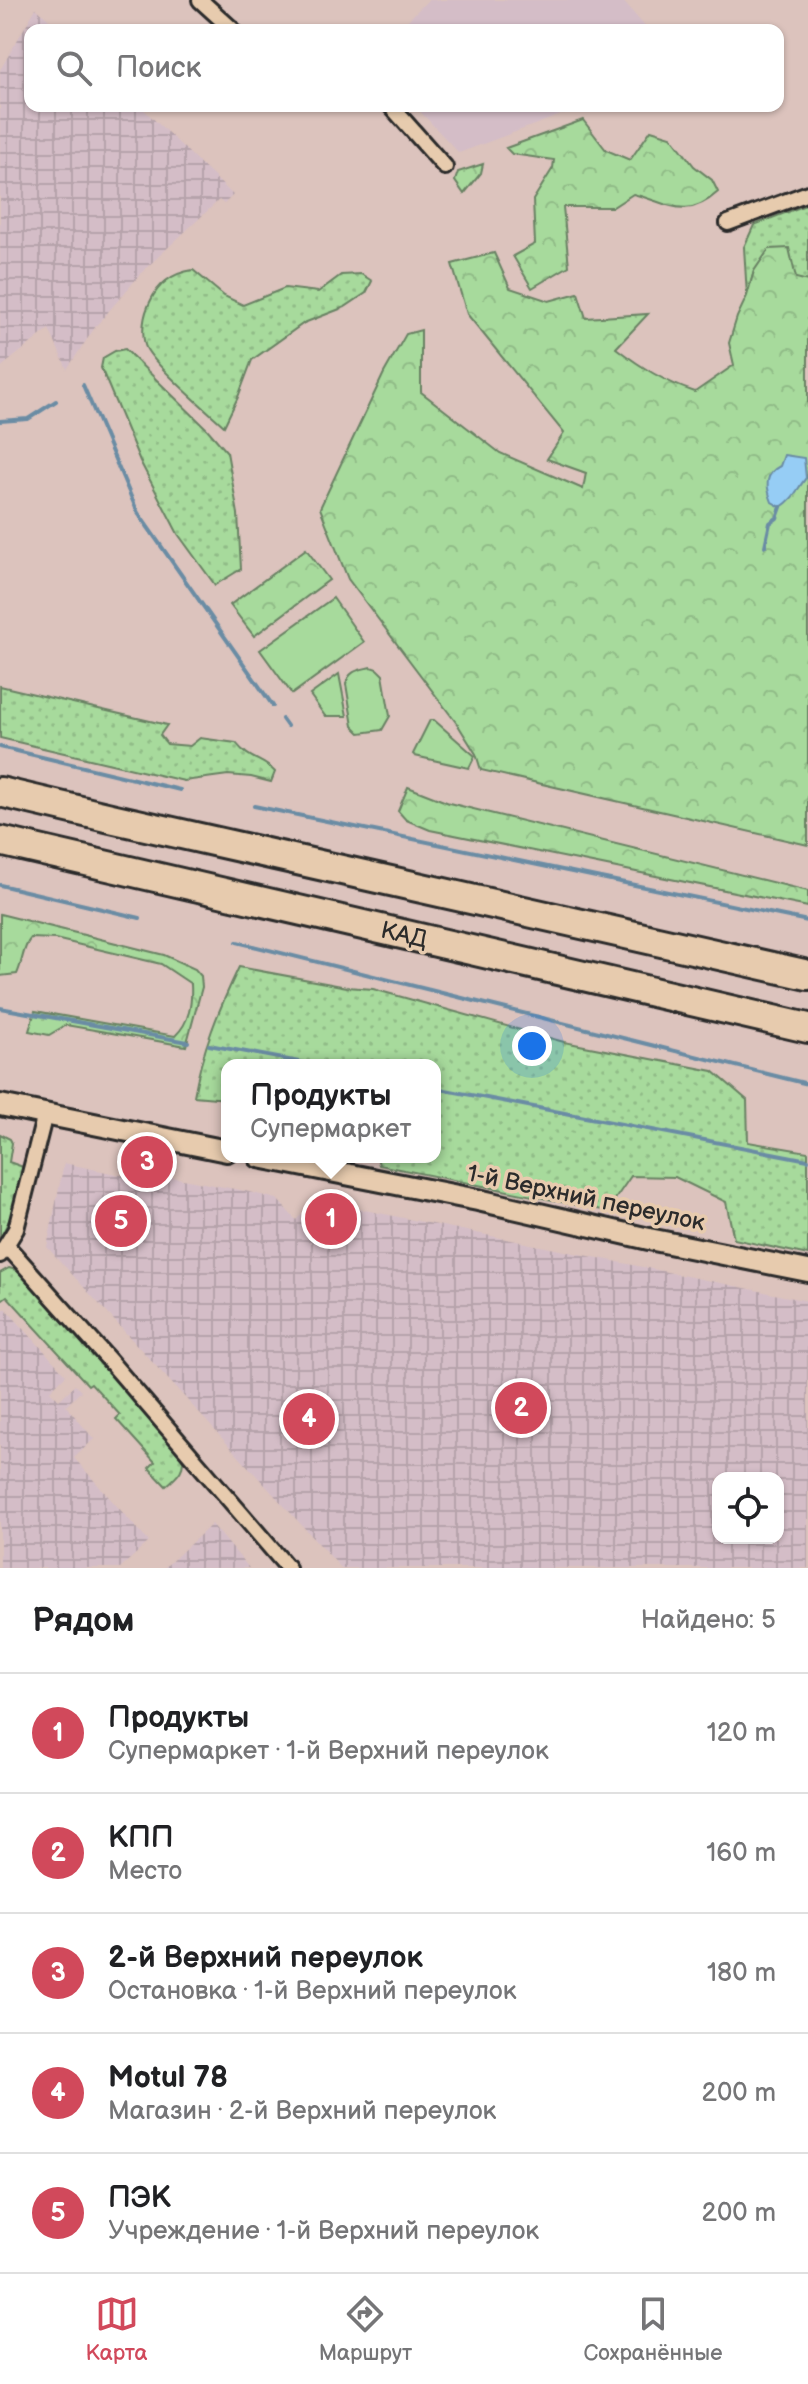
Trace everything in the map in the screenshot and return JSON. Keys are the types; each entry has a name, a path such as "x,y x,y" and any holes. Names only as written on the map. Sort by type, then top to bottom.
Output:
{"highway":[{"name":"КАД","path":"0,792 808,975"},
{"name":"КАД","path":"0,841 808,1028"}],"street":[{"path":"200,0 226,24"},
{"path":"396,112 445,167"},
{"path":"728,223 808,193"},
{"path":"0,1105 221,1150"},
{"path":"45,1114 16,1229 3,1250 160,1417 288,1568"},
{"name":"1-й Верхний переулок","path":"290,1163 808,1271"}],"shaded area":[{"path":"428,0 622,0 643,24 404,24"},
{"path":"36,8 53,24 27,24"},
{"path":"24,29 24,112 146,112 233,195 224,204 219,200 144,270 96,326 67,369 49,329 0,368 0,70"},
{"path":"421,112 569,112 459,153"},
{"path":"64,1163 144,1180 146,1172 245,1191 277,1199 296,1220 316,1200 808,1301 808,1568 341,1568 47,1247"},
{"path":"5,1308 66,1375 50,1391 59,1400 75,1385 81,1391 66,1406 94,1439 74,1458 149,1542 120,1568 0,1568 0,1313"},
{"path":"212,1524 249,1568 164,1568"}],"green space":[{"path":"583,120 606,150 630,160 651,130 671,136 694,166 712,180 718,192 707,201 687,208 633,194 613,207 563,207 569,266 532,288 513,256 535,244 533,200 553,168 554,160 512,154 506,148"},
{"path":"483,164 481,173 464,194 455,181 458,172"},
{"path":"808,204 808,281 754,271 747,296 744,247 754,225"},
{"path":"789,248 796,278 808,281 808,845 481,770 476,754 458,725 348,579 320,508 384,373 406,334 421,330 421,392 500,453 583,489 586,473 547,459 564,433 467,314 452,264 494,253 510,288 549,301 578,293 586,318 648,314 616,348 654,374 695,392 734,365 729,343 754,271 769,249"},
{"path":"193,270 224,296 243,305 285,288 318,292 341,275 361,274 372,281 366,293 345,307 304,323 252,360 224,426 157,362 144,340 146,312 157,290 173,277"},
{"path":"125,349 227,452 238,514 241,569 215,585 178,534 140,461 101,368 103,358"},
{"path":"306,549 329,580 254,636 230,605"},
{"path":"333,598 364,642 292,694 260,650"},
{"path":"371,667 383,675 390,716 382,730 360,733 353,726 346,684 352,673"},
{"path":"339,674 347,716 325,716 310,695"},
{"path":"0,686 167,725 160,735 167,744 190,746 200,738 236,743 275,772 271,782 228,775 184,781 0,738"},
{"path":"430,720 434,720 475,756 469,768 413,754"},
{"path":"408,787 449,803 808,891 808,907 430,830 406,820 398,811"},
{"path":"0,914 164,955 195,969 201,976 202,987 186,1046 66,1025 49,1035 29,1031 35,1011 175,1036 189,1012 191,984 161,964 55,939 31,938 17,974 0,976"},
{"path":"239,967 373,989 564,1042 713,1071 747,1100 748,1142 808,1152 808,1255 734,1239 726,1202 675,1177 631,1176 607,1211 379,1165 441,1163 441,1059 221,1059 221,1098 194,1096 212,1030"},
{"path":"0,1134 12,1143 9,1162 23,1167 11,1216 0,1239"},
{"path":"9,1268 24,1276 182,1452 180,1471 166,1486 149,1468 155,1462 116,1419 120,1415 91,1383 88,1385 7,1296 0,1301 0,1273"}],"water":[{"path":"784,455 804,458 806,478 781,507 772,502 768,481"}],"waterway":[{"path":"83,385 138,513 273,706"},
{"path":"0,421 28,419 56,401"},
{"path":"765,546 770,523 777,518 781,507"},
{"path":"282,719 287,726"},
{"path":"0,747 180,790"},
{"path":"254,806 808,921"},
{"path":"0,885 140,918"},
{"path":"237,942 808,1084"},
{"path":"0,1008 188,1042"},
{"path":"209,1045 283,1059"},
{"path":"441,1089 808,1160"}],"place":[{"name":"2-й Верхний переулок","path":"147,1162"},
{"name":"Продукты","path":"331,1219"},
{"name":"ПЭК","path":"121,1221"},
{"name":"КПП","path":"521,1408"},
{"name":"Motul 78","path":"309,1419"}]}
